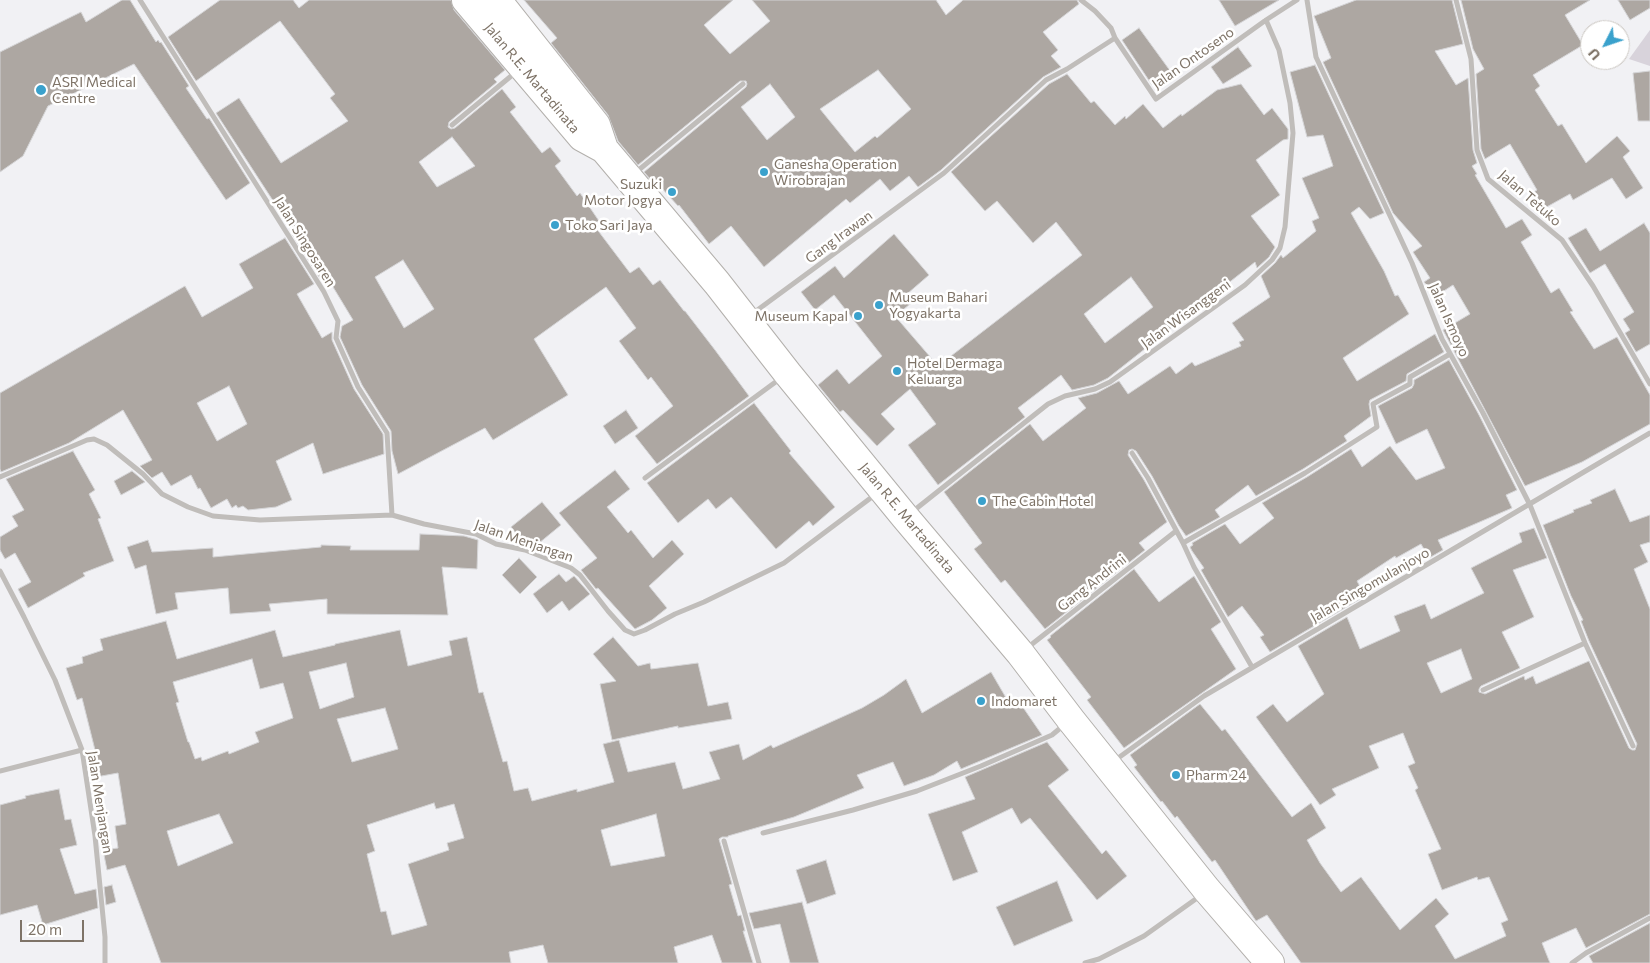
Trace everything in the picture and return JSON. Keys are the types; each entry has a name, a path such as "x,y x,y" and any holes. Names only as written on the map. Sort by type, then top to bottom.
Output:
{"main road":[{"name":"Jalan R.E. Martadinata","path":"466,0 582,137 604,149 629,178 746,319 788,374 905,517 1020,653 1207,890 1270,963"},
{"name":"Jalan R.E. Martadinata","path":"496,0 596,125 604,149"}],"street":[{"name":"Jalan Singosaren","path":"140,0 324,292 338,321 336,338 358,387 387,434 392,515"},
{"name":"Jalan Ontoseno","path":"1081,0 1095,11 1111,28 1115,38 1156,99 1297,0"},
{"name":"Jalan Ismoyo","path":"1307,0 1316,57 1412,263 1442,339 1530,504 1585,644 1633,746"},
{"name":"Jalan Tetuko","path":"1456,0 1471,59 1476,150 1488,179 1562,240 1593,286 1650,384"},
{"name":"Jalan Wisanggeni","path":"905,517 1048,404 1065,396 1095,389 1110,382 1245,285 1272,260 1280,248 1285,227 1293,132 1290,103 1279,50 1266,20"},
{"name":"Gang Irawan","path":"746,319 944,173 1046,80 1115,38"},
{"path":"452,125 523,67"},
{"path":"629,178 743,84"},
{"path":"1183,543 1306,473 1377,427 1373,404 1410,384 1410,377 1450,354"},
{"path":"645,478 788,374"},
{"name":"Jalan Singomulanjoyo","path":"1108,766 1204,696 1650,433"},
{"path":"0,477 86,440 94,439 107,445 143,474 162,494 188,507 213,516 260,520 392,515"},
{"path":"1132,453 1148,478 1183,543 1194,568 1252,667"},
{"name":"Jalan Menjangan","path":"392,515 424,524 476,534 496,544 525,550 571,568 580,575 625,630 634,634 784,563 882,489"},
{"name":"Gang Andrini","path":"1020,653 1176,531"},
{"name":"Jalan Menjangan","path":"0,571 54,680 82,750 96,836 105,937 105,963"},
{"path":"1483,690 1585,644"},
{"path":"763,833 917,791 1052,735 1071,720"},
{"path":"0,770 82,750"},
{"path":"724,841 758,963"},
{"path":"1084,963 1099,959 1144,936 1207,890"},
{"path":"1572,963 1586,953 1650,918"}],"shaded area":[{"path":"1650,30 1650,66 1630,59"}],"building":[{"path":"122,0 130,0 156,42 158,40 161,42 189,86 186,88 207,119 209,118 250,183 226,200 134,64 48,106 23,156 0,172 0,52 81,12 86,22"},
{"path":"220,0 293,0 299,8 309,0 451,0 454,10 505,70 494,79 497,82 449,122 448,127 451,129 455,128 502,89 516,107 510,112 542,153 550,147 561,161 555,166 577,196 580,193 599,221 593,224 630,273 639,267 653,285 660,280 749,396 657,464 635,436 673,406 651,377 648,380 619,341 636,328 606,287 534,339 568,395 493,440 485,428 398,474 392,451 391,431 362,385 340,337 342,326 353,320 327,277 321,280 292,234 294,233 216,113 239,98 281,163 348,121 330,98 335,94 280,21 196,81 168,37","holes":["452,137 475,166 437,187 419,162","403,260 434,309 404,328 375,277"]},
{"path":"524,0 733,0 704,25 730,54 770,21 752,0 936,0 946,15 963,0 1077,0 1079,4 1043,32 1058,50 1051,56 1061,67 1043,77 941,170 918,187 909,176 890,191 880,179 850,203 846,199 764,267 731,226 709,244 679,205 659,185 657,187 644,172 746,87 746,81 740,81 638,165 618,141 608,115 551,43 557,38","holes":["878,70 911,109 877,138 875,136 855,152 820,109","770,84 795,117 767,140 741,107"]},
{"path":"1219,0 1279,0 1235,26"},
{"path":"1356,0 1452,0 1463,44 1435,51 1456,85 1468,78 1473,150 1477,163 1472,166 1477,174 1475,175 1506,228 1522,219 1532,235 1521,242 1551,293 1559,288 1573,311 1570,312 1594,349 1617,337 1650,395 1650,424 1582,462 1525,486 1443,330 1470,314 1453,285 1436,296 1424,282 1430,278 1413,252 1422,246 1393,213 1323,62 1331,58 1314,16"},
{"path":"1461,0 1590,0 1565,15 1580,40 1580,47 1533,75 1540,86 1535,90 1558,126 1562,124 1586,163 1617,136 1630,151 1623,157 1643,188 1626,199 1612,178 1573,200 1570,194 1543,209 1534,192 1537,190 1510,144 1485,159 1481,149 1476,74 1484,69 1473,49"},
{"path":"1618,0 1650,0 1650,8 1630,20"},
{"path":"1139,28 1171,72 1152,85 1122,40"},
{"path":"1238,47 1252,66 1223,84 1211,67"},
{"path":"1315,65 1384,213 1370,219 1359,207 1351,213 1384,271 1395,296 1398,295 1409,314 1343,358 1357,381 1435,334 1444,352 1407,374 1406,381 1370,400 1371,416 1344,436 1347,441 1256,496 1248,485 1215,510 1220,517 1186,536 1136,451 1129,450 1128,455 1167,522 1139,543 1145,550 1045,629 1005,580 1001,583 974,549 982,543 944,492 1030,424 1043,441 1086,408 1078,398 1097,393 1119,381 1128,394 1170,366 1176,374 1192,362 1195,366 1241,346 1239,342 1244,340 1232,323 1270,297 1261,276 1281,255 1283,258 1316,231 1312,221 1319,218 1302,178 1333,166 1323,135 1307,137 1290,72"},
{"path":"1650,71 1650,121 1638,121 1633,73"},
{"path":"1067,74 1091,103 1094,101 1115,125 1125,116 1126,119 1143,104 1163,128 1217,90 1241,84 1264,115 1272,108 1288,129 1288,139 1283,140 1256,160 1280,195 1251,216 1275,247 1269,257 1257,268 1255,262 1108,378 1094,385 1072,390 1061,375 1018,408 1025,417 938,485 908,445 936,424 910,389 881,414 895,429 877,446 843,410 840,412 818,385 837,369 849,384 882,356 834,295 815,310 801,292 835,266 844,278 894,234 929,275 907,294 914,301 895,316 938,366 1082,255 1056,222 1033,243 997,201 985,211 951,172 1049,84","holes":["1131,277 1153,307 1105,343 1084,314"]},
{"path":"1644,223 1650,233 1650,344 1636,352 1625,333 1630,330 1623,319 1634,312 1605,264 1590,273 1568,238 1586,228 1600,251"},
{"path":"285,238 314,284 297,294 322,338 332,332 332,340 354,389 383,434 384,454 323,474 313,443 276,461 292,500 276,507 248,510 243,506 238,508 236,505 232,508 227,499 211,508 191,475 171,486 162,472 152,478 140,466 152,460 123,410 69,443 1,472 0,393 185,286 202,317 253,288 239,264","holes":["229,386 247,424 217,441 197,403"]},
{"path":"1449,360 1517,490 1506,495 1512,508 1438,540 1443,550 1429,558 1421,544 1396,558 1395,556 1357,581 1365,596 1270,652 1260,637 1264,635 1242,606 1228,617 1201,570 1204,568 1190,547 1193,545 1192,543 1225,524 1240,544 1274,518 1262,503 1351,449 1362,467 1390,446 1416,480 1445,468 1427,429 1396,444 1378,406 1412,388 1414,380"},
{"path":"754,403 791,451 789,453 835,507 813,526 809,521 776,549 731,497 716,509 708,499 678,523 647,483"},
{"path":"626,410 638,428 615,444 603,426"},
{"path":"73,451 95,490 89,494 101,518 98,519 114,561 83,573 85,576 28,608 18,589 31,582 15,553 5,559 0,550 0,537 18,526 12,516 24,510 6,479"},
{"path":"615,470 630,489 607,507 628,533 631,530 653,558 672,540 684,554 649,586 667,608 652,620 635,629 598,588 596,589 581,570 597,558 559,513"},
{"path":"132,471 145,482 121,495 114,481"},
{"path":"1615,489 1630,522 1650,515 1650,542 1640,545 1648,562 1634,569 1650,609 1650,914 1586,948 1576,928 1542,943 1550,963 1301,963 1267,915 1256,921 1215,860 1212,862 1177,816 1175,818 1161,802 1134,767 1137,765 1130,755 1200,704 1222,731 1225,729 1292,817 1311,803 1326,828 1307,840 1320,863 1341,892 1361,877 1400,930 1436,898 1449,914 1435,926 1455,959 1506,936 1501,923 1508,920 1489,877 1478,880 1477,877 1442,890 1428,854 1441,849 1415,790 1418,788 1408,766 1415,763 1403,733 1369,746 1379,768 1332,789 1336,795 1320,805 1256,717 1273,704 1287,722 1324,694 1298,646 1347,617 1360,649 1400,631 1394,616 1425,604 1431,619 1484,593 1471,568 1522,542 1519,533 1534,528 1547,558 1513,570 1534,617 1502,632 1520,668 1481,686 1479,692 1485,694 1524,676 1525,680 1533,676 1536,684 1589,661 1629,748 1635,750 1637,744 1589,641 1581,621 1583,620 1571,596 1543,525 1592,503 1590,500","holes":["1461,649 1472,679 1441,693 1427,663"]},
{"path":"542,502 561,525 533,548 526,546 511,527"},
{"path":"420,534 464,536 478,540 477,569 442,567 448,615 327,614 327,599 269,604 271,611 230,614 228,588 175,593 178,609 156,614 146,565 135,569 127,547 148,540 152,552 213,548 213,557 321,547 321,545 351,546 350,550 419,550"},
{"path":"519,558 537,577 520,594 502,575"},
{"path":"1134,569 1159,602 1194,576 1221,622 1211,629 1236,669 1124,748 1087,700 1091,697 1047,640"},
{"path":"559,574 566,582 574,576 590,594 569,611 562,601 547,613 533,594"},
{"path":"166,621 177,659 275,630 283,657 400,630 408,666 452,655 449,641 467,637 479,693 483,692 503,762 507,761 514,791 528,788 532,801 577,789 577,792 614,782 603,744 619,740 628,772 675,762 683,789 720,779 709,752 739,744 743,760 771,745 773,748 862,708 906,679 922,713 991,672 1012,708 1020,703 1042,735 961,769 957,761 934,775 904,786 893,762 857,775 864,788 794,817 719,839 732,884 729,885 738,916 741,915 745,931 743,931 753,963 722,963 712,935 674,947 678,963 548,963 543,945 509,952 511,963 161,963 125,865 107,870 103,850 118,848 115,826 126,824 118,773 96,777 92,758 97,758 82,698 77,700 66,668 83,663 82,657 103,650 100,639","holes":["252,659 260,689 283,683 293,718 255,732 259,742 229,754 228,751 202,761 201,757 195,759 188,742 176,703 179,702 173,682","346,663 354,697 320,709 309,672","385,708 398,749 352,762 337,719","434,803 436,809 454,804 464,838 447,843 449,850 408,864 427,925 392,935 386,911 381,912 367,854 375,851 367,825","219,814 233,843 178,866 167,831","656,814 665,856 611,866 601,830"]},
{"path":"613,637 638,666 650,663 651,669 698,663 708,706 728,702 732,719 678,728 678,726 612,740 600,684 616,681 593,654"},
{"path":"1047,742 1069,770 1048,786 1102,854 1106,850 1127,876 1097,900 1030,818 1021,824 1012,808 962,832 978,872 953,881 928,814 975,799 965,777"},
{"path":"59,789 65,820 71,819 77,845 60,849 75,894 96,889 98,908 43,925 37,905 0,915 0,805 26,798 25,796"},
{"path":"826,860 836,894 807,904 796,870"},
{"path":"1057,881 1073,921 1014,946 996,907"},
{"path":"112,885 116,902 106,905 104,887"},
{"path":"802,902 819,963 790,963 780,924 754,929 749,913"},
{"path":"1650,923 1650,963 1593,963 1589,956"}],"place":[{"name":"ASRI Medical Centre","path":"41,90"},
{"name":"Ganesha Operation Wirobrajan","path":"764,172"},
{"name":"Suzuki Motor Jogya","path":"672,192"},
{"name":"Toko Sari Jaya","path":"555,225"},
{"name":"Museum Bahari Yogyakarta","path":"879,305"},
{"name":"Museum Kapal","path":"858,316"},
{"name":"Hotel Dermaga Keluarga","path":"897,371"},
{"name":"The Cabin Hotel","path":"982,501"},
{"name":"Indomaret","path":"981,701"},
{"name":"Pharm 24","path":"1176,775"}]}
